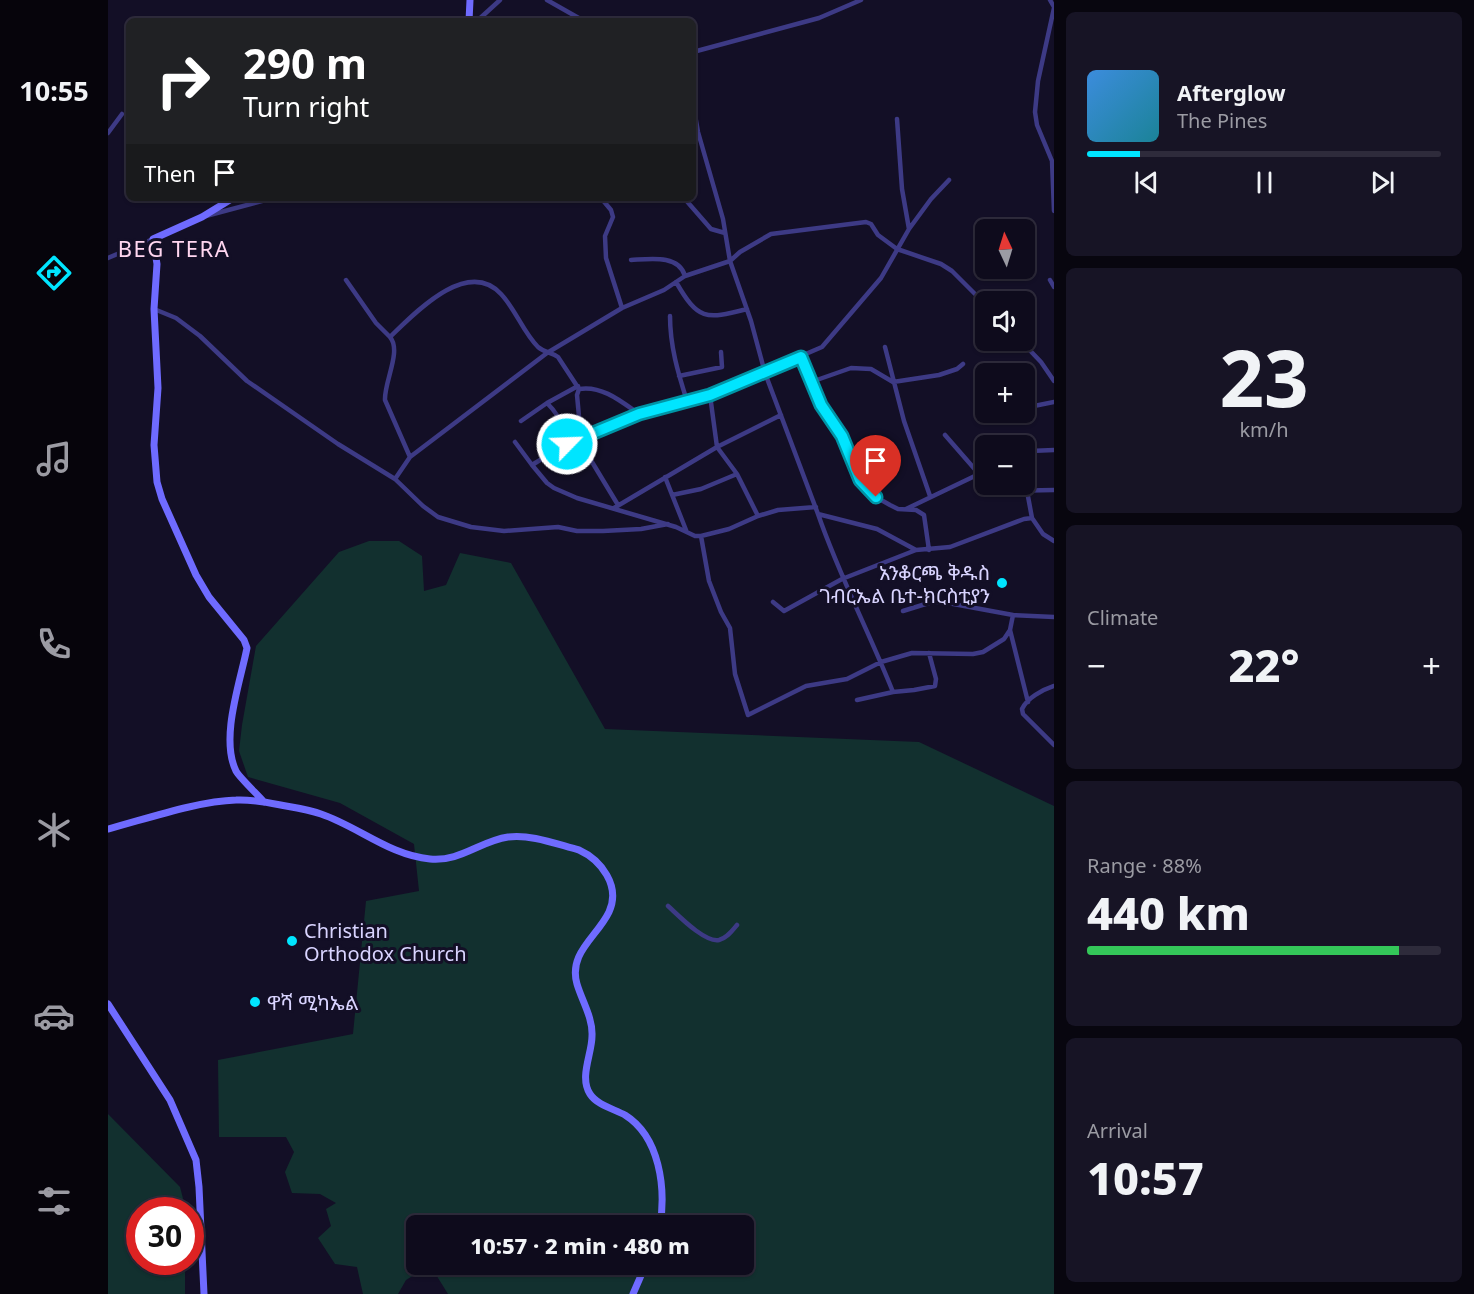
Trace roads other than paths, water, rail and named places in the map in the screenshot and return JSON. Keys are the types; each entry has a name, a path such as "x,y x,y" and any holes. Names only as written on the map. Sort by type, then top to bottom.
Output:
{"main road":[{"path":"469,18 470,0"},
{"path":"228,201 202,217 153,239 157,264 154,309 158,388 154,445 157,482 162,499 196,575 209,597 244,640 247,648 230,731 230,755 237,774 264,802"},
{"path":"108,828 237,800 264,802 319,813 358,830 397,852 412,857 448,858 465,854 495,840 519,837 579,850 596,860 610,882 612,899 609,911 580,953 575,971 576,982 592,1024 586,1083 590,1095 636,1124 651,1145 660,1172 662,1215"},
{"path":"108,1004 143,1054 170,1100 196,1160 200,1188 204,1294"},
{"path":"633,1294 641,1275"}],"street":[{"path":"480,18 500,0"},
{"path":"547,0 579,18"},
{"path":"696,51 819,18 861,0"},
{"path":"1050,0 1054,8 1038,81 1035,112 1037,125 1052,161 1054,211"},
{"path":"108,133 122,114"},
{"path":"897,119 902,189 909,229"},
{"path":"696,121 723,219 730,261 747,309 765,373 842,579 893,692"},
{"path":"532,465 581,438 639,414 710,395 822,347 881,278 909,229 931,199 949,180"},
{"path":"202,217 262,201"},
{"path":"604,201 611,210 613,217 605,236 606,258 622,308"},
{"path":"687,201 711,230 725,233"},
{"path":"395,479 410,457 547,353 622,308 664,290 685,276 730,261 740,252 771,234 863,221 871,224 879,235 897,249 952,270 975,294"},
{"path":"108,258 153,239"},
{"path":"631,260 667,260 682,268 685,276"},
{"path":"346,280 376,323 393,341 395,349 384,392 385,400 410,457"},
{"path":"1050,280 1054,287"},
{"path":"676,282 687,302 700,314 723,315 747,309"},
{"path":"390,337 417,311 447,290 463,283 483,283 496,289 538,347 558,357 578,388 581,438 586,452 616,507"},
{"path":"154,309 176,318 200,336 248,381 338,444 395,479 438,517 487,530 558,527 577,531 603,531 668,524"},
{"path":"670,316 670,336 687,401"},
{"path":"885,347 904,421 930,496"},
{"path":"1030,351 1054,379"},
{"path":"679,376 722,367 721,352"},
{"path":"801,357 821,405 842,436 865,486 883,501 898,508 916,510 924,515 930,550"},
{"path":"811,382 851,368 871,369 893,382 939,375 957,369 963,364"},
{"path":"521,421 547,403 578,388 610,395 639,414"},
{"path":"710,395 717,447 736,474 758,516"},
{"path":"1035,406 1054,402"},
{"path":"547,403 559,416 561,424 561,434 554,451"},
{"path":"616,507 717,447 781,415"},
{"path":"945,435 975,469"},
{"path":"515,442 547,483 554,488 577,498 616,507 700,536 729,529 778,510 816,507"},
{"path":"1035,451 1054,450"},
{"path":"672,495 701,489 736,474"},
{"path":"906,509 975,476"},
{"path":"665,477 687,531"},
{"path":"1035,491 1054,490"},
{"path":"1028,495 1032,518 1043,534 1054,541"},
{"path":"819,514 877,529 916,550"},
{"path":"773,602 784,611 842,579 916,550 930,550 966,542 1032,518"},
{"path":"700,536 709,581 720,612 730,628 735,674 748,715 806,687 847,679 881,662 912,653 973,654 983,651 1004,639 1010,630 1013,615"},
{"path":"903,611 932,602 1013,615 1054,617"},
{"path":"1010,630 1028,702"},
{"path":"857,700 935,686 936,679 928,653"},
{"path":"1054,686 1038,692 1022,710 1023,714 1054,745"},
{"path":"668,906 710,940 717,941 726,938 737,925"}],"place":[{"name":"አንቆርጫ ቅዱስ ገብርኤል ቤተ-ክርስቲያን","path":"1002,583"},
{"name":"Christian Orthodox Church","path":"292,941"},
{"name":"ዋሻ ሚካኤል","path":"255,1002"}],"district":[{"name":"BEG TERA","path":"174,248"}]}
